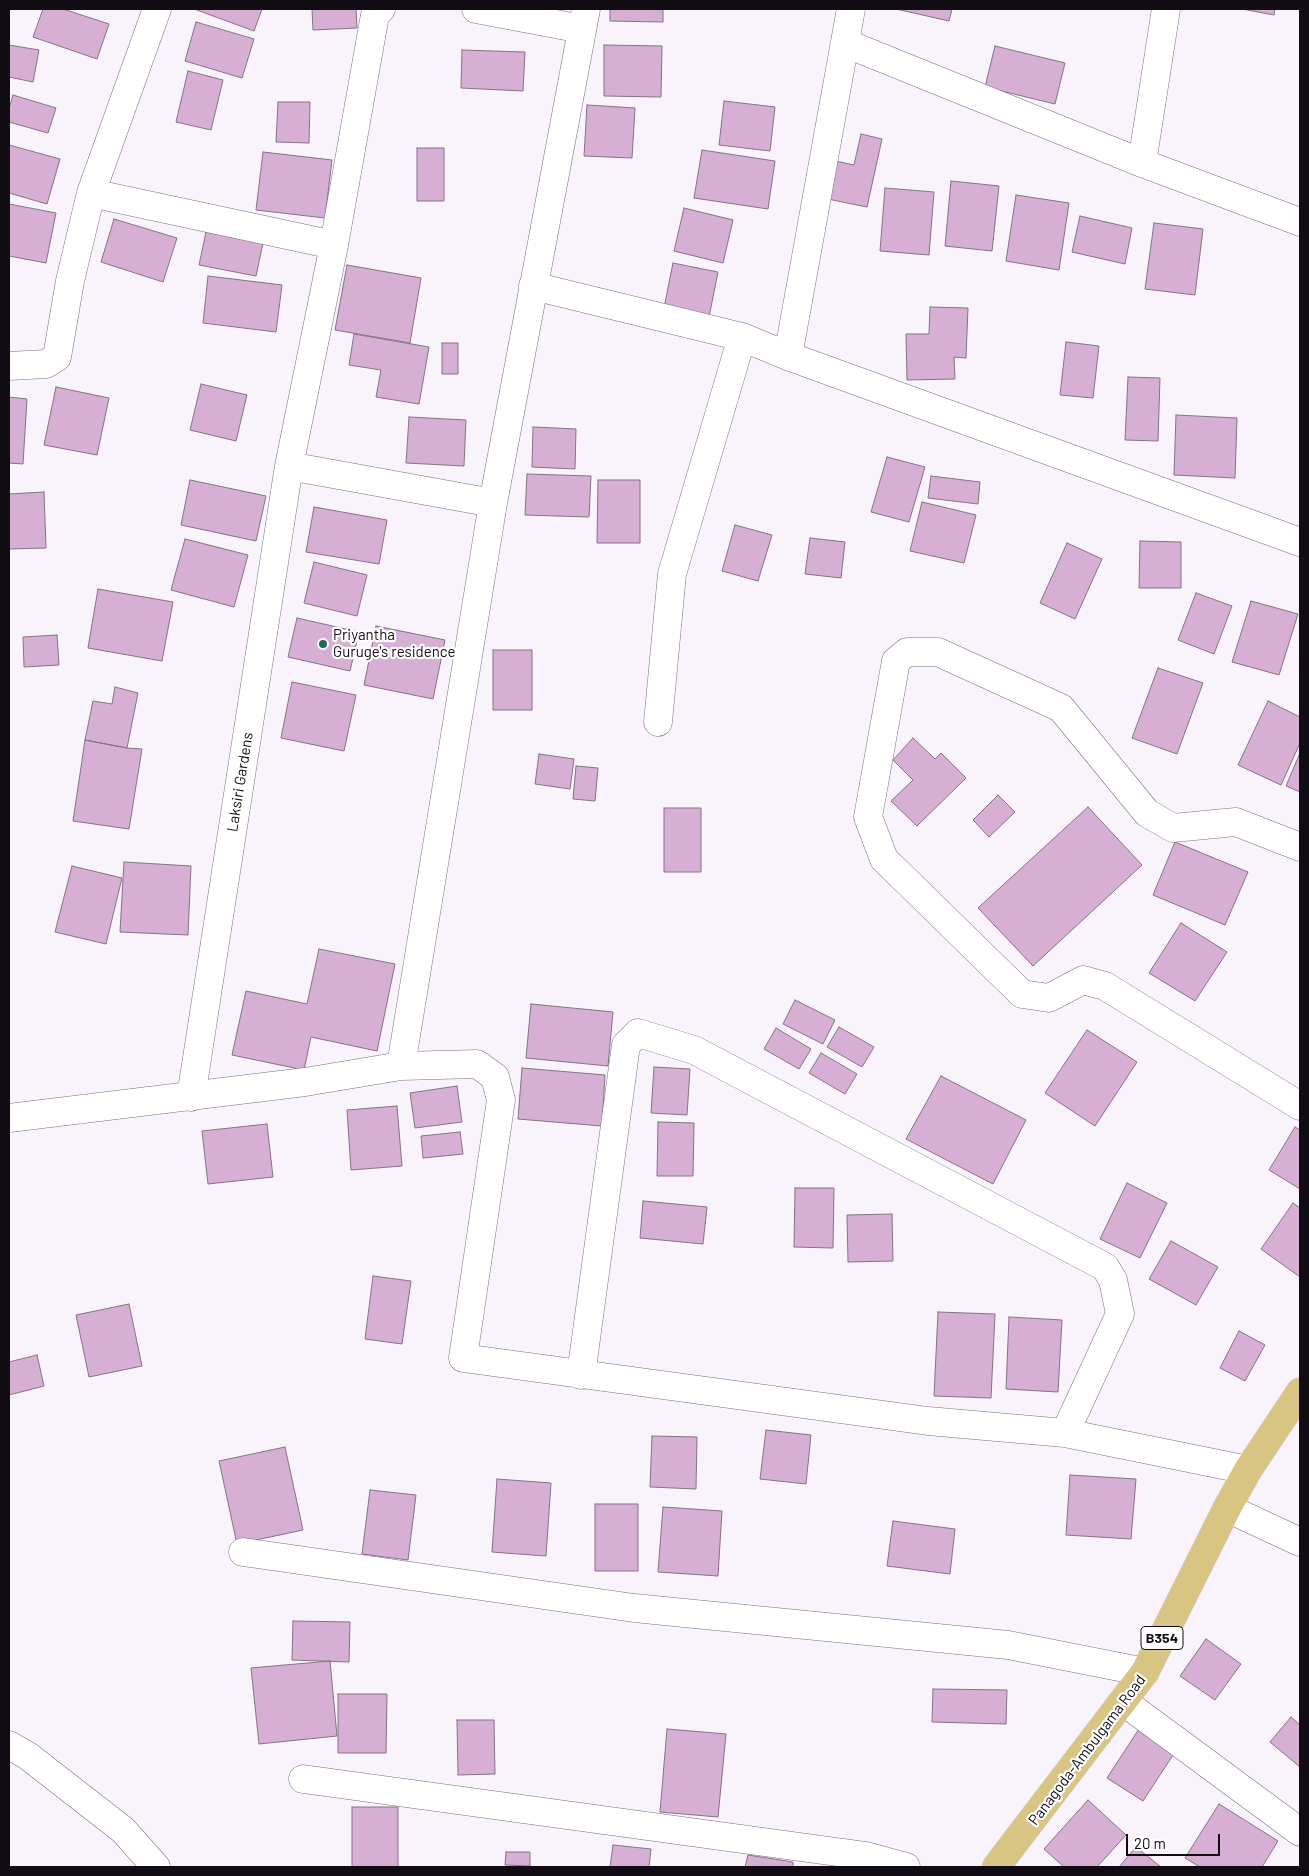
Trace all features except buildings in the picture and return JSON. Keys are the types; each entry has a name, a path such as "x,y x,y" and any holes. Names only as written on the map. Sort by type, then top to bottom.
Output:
{"main road":[{"name":"Panagoda-Ambulgama Road","path":"1005,1864 1145,1672 1248,1470 1300,1392"}],"street":[{"path":"9,366 46,364 57,357 70,280 91,193 157,9"},
{"name":"Laksiri Gardens","path":"191,1097 289,466 334,245 375,15 381,9"},
{"path":"401,1066 493,503 584,19 476,9"},
{"path":"788,356 851,9"},
{"path":"1142,163 1166,9"},
{"path":"845,43 1142,163 1300,222"},
{"path":"91,193 334,245"},
{"path":"533,286 742,337 788,356 1300,542"},
{"path":"658,722 672,574 742,337"},
{"path":"289,466 493,503"},
{"path":"1300,846 1236,822 1173,828 1147,813 1061,708 938,652 907,652 896,661 868,818 884,859 1022,994 1049,998 1083,980 1105,986 1300,1106"},
{"path":"581,1374 626,1045 638,1033 694,1050 1105,1267 1113,1280 1120,1314 1065,1433"},
{"path":"9,1118 305,1082 401,1066 477,1064 495,1077 501,1100 463,1358 928,1421 1065,1433 1248,1470"},
{"path":"1227,1508 1300,1542"},
{"path":"243,1552 634,1608 1008,1645 1145,1672"},
{"path":"1124,1702 1300,1832"},
{"path":"9,1745 28,1756 123,1830 156,1867"},
{"path":"303,1779 866,1856 906,1867"}],"place":[{"name":"Priyantha Guruge's residence","path":"323,644"}]}
